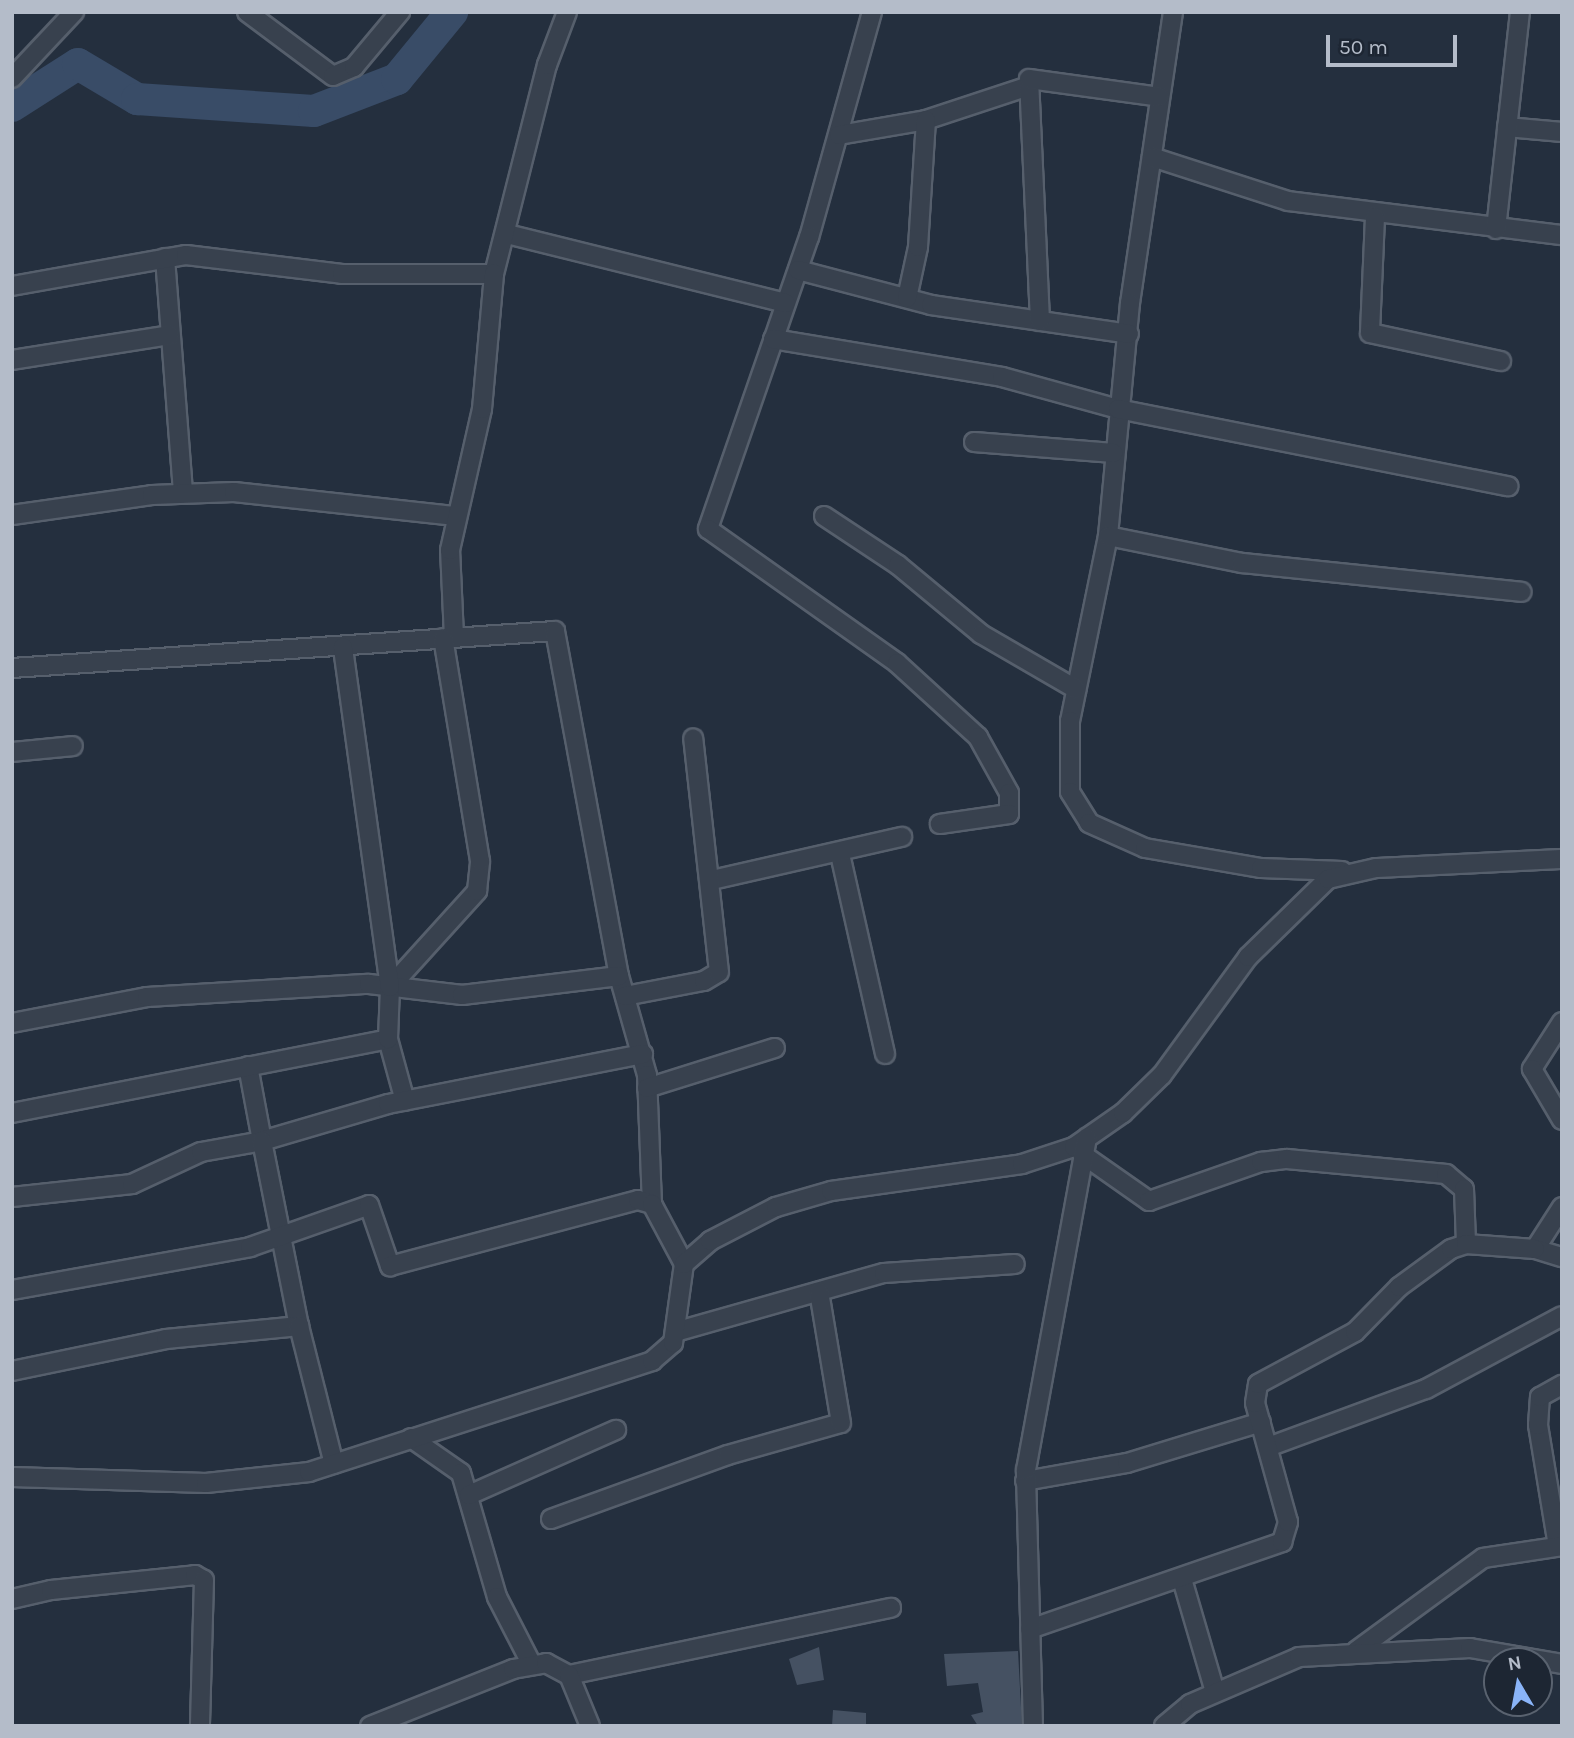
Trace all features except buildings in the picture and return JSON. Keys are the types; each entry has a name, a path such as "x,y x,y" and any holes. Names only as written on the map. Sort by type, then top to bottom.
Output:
{"street":[{"path":"12,78 74,12"},
{"path":"247,12 333,76 354,66 400,12"},
{"path":"390,987 477,891 480,860 448,637 449,575 456,516 482,409 494,274 507,234 547,65 567,12"},
{"path":"872,12 839,135 798,270 708,530 897,663 978,737 1009,793 1009,814 940,824"},
{"path":"1173,12 1118,409 1108,536 1076,688 1070,792 1089,823 1187,857 1350,871 1562,859"},
{"path":"1496,229 1520,12"},
{"path":"839,135 926,120 1026,88 1038,76 1160,97"},
{"path":"1026,88 1040,321"},
{"path":"907,298 918,247 926,120"},
{"path":"1507,127 1562,132"},
{"path":"1152,158 1252,193 1374,217 1562,235"},
{"path":"1374,217 1370,333 1501,360"},
{"path":"507,234 786,303"},
{"path":"12,286 165,258 202,256 421,278 494,274"},
{"path":"165,258 183,493"},
{"path":"798,270 907,298 1129,334"},
{"path":"12,360 170,335"},
{"path":"773,339 1015,379 1118,409 1508,486"},
{"path":"974,442 1114,453"},
{"path":"12,515 183,493 310,497 456,516"},
{"path":"824,516 898,565 981,634 1076,688"},
{"path":"1108,536 1242,562 1521,592"},
{"path":"12,668 343,648 543,629 559,638 619,976 643,1054 652,1204 684,1264 675,1332 664,1355 334,1464 206,1483 12,1477"},
{"path":"343,648 390,987 388,1039 405,1101"},
{"path":"625,996 704,981 719,972 712,880 693,738"},
{"path":"12,752 73,746"},
{"path":"712,880 839,854 902,837"},
{"path":"839,854 885,1054"},
{"path":"684,1264 710,1241 776,1207 831,1191 1022,1164 1081,1146 1162,1075 1248,957 1313,891 1350,871"},
{"path":"12,1023 147,997 390,987 461,995 619,976"},
{"path":"1562,1023 1532,1069 1562,1120"},
{"path":"12,1113 388,1039"},
{"path":"647,1088 775,1048"},
{"path":"12,1198 132,1184 201,1152 262,1141 405,1101 643,1054"},
{"path":"248,1066 299,1326 334,1464"},
{"path":"1081,1146 1150,1201 1261,1162 1287,1159 1446,1174 1464,1189 1466,1244"},
{"path":"1033,1726 1025,1481 1081,1146"},
{"path":"12,1290 250,1247 280,1234 369,1205 385,1262 398,1267 638,1200 652,1204"},
{"path":"1535,1249 1562,1207"},
{"path":"1030,1629 1182,1579 1282,1542 1288,1522 1261,1422 1258,1384 1355,1332 1429,1262 1466,1244 1535,1249 1562,1257"},
{"path":"675,1332 884,1273 1016,1264"},
{"path":"551,1519 728,1455 841,1423 819,1292"},
{"path":"1269,1447 1426,1389 1562,1315"},
{"path":"12,1371 166,1339 299,1326"},
{"path":"1356,1651 1483,1558 1560,1546 1538,1425 1539,1397 1562,1385"},
{"path":"1025,1481 1127,1462 1261,1422"},
{"path":"469,1495 616,1430"},
{"path":"411,1438 454,1464 469,1495 497,1597 531,1663"},
{"path":"1182,1579 1214,1692"},
{"path":"12,1599 64,1588 204,1580 200,1726"},
{"path":"370,1726 531,1663 569,1675 891,1608"},
{"path":"1164,1726 1214,1692 1280,1662 1356,1651 1470,1648 1562,1664"},
{"path":"569,1675 590,1726"}],"waterway":[{"path":"12,106 78,64 137,99 314,111 397,79 452,12"}]}
